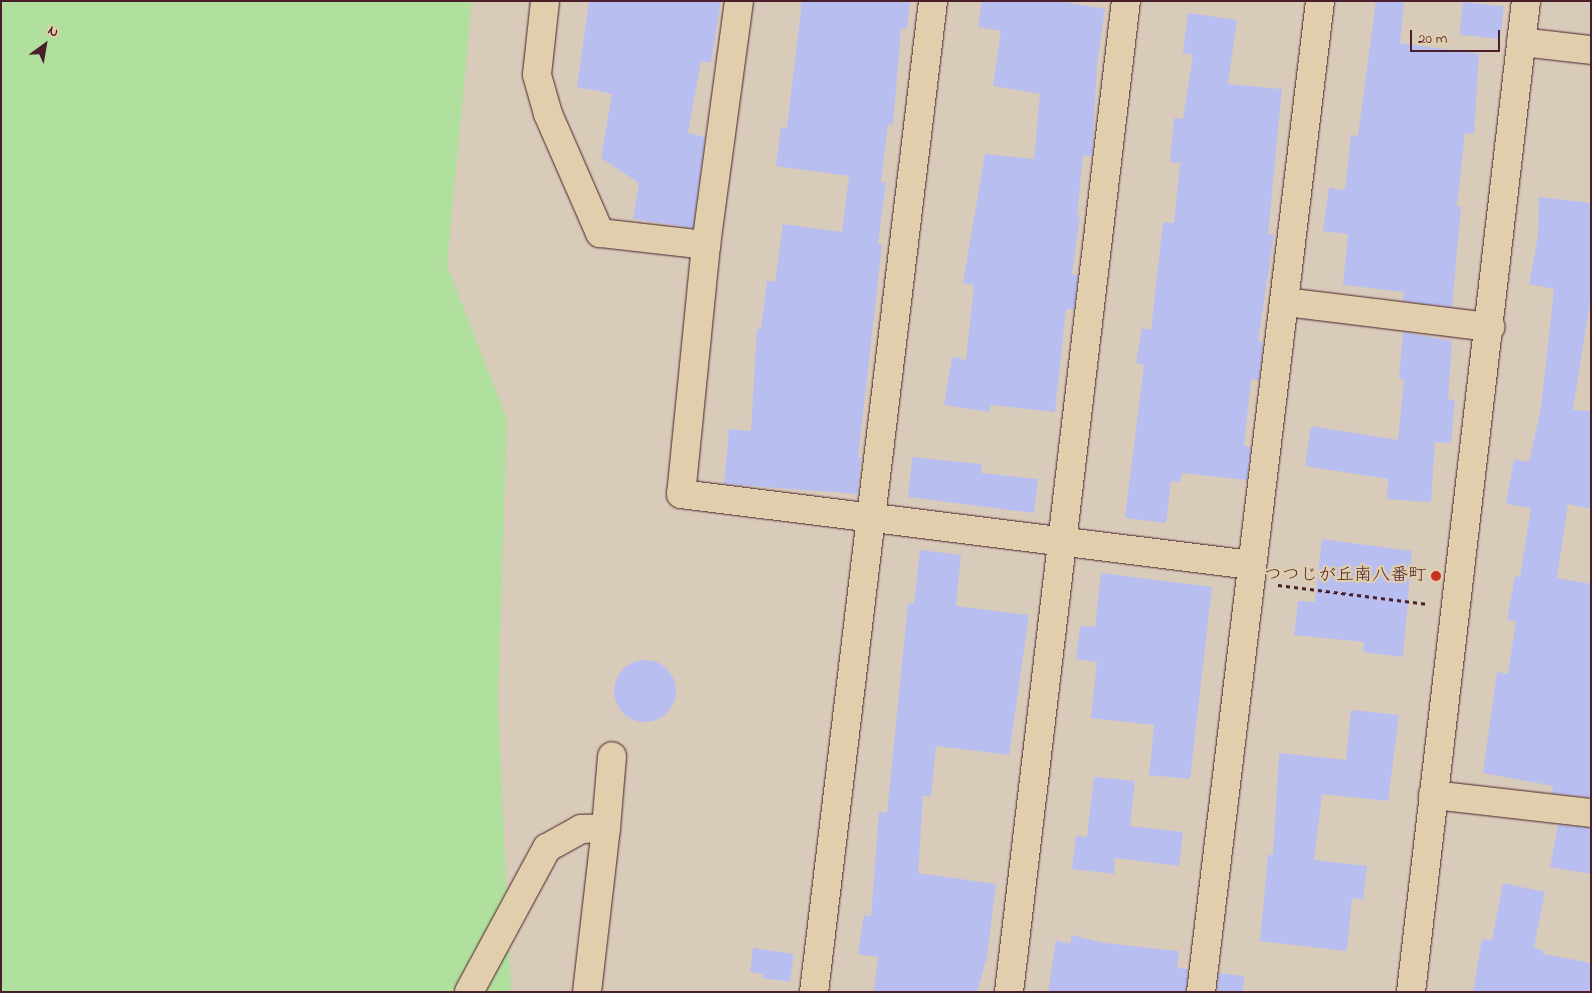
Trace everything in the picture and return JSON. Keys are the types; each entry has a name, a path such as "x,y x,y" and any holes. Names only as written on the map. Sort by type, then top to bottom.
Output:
{"street":[{"path":"545,1 537,75 558,139 600,233 706,245"},
{"path":"739,1 706,245 681,494 1060,542 1251,573"},
{"path":"814,992 933,1"},
{"path":"1009,992 1060,542 1126,1"},
{"path":"1411,992 1490,327 1526,1"},
{"path":"1201,992 1251,573 1286,302 1316,2"},
{"path":"1521,42 1591,50"},
{"path":"1286,302 1490,327"},
{"path":"587,992 606,828 612,756"},
{"path":"1433,795 1591,813"},
{"path":"469,992 547,848 581,829 606,828"}],"path":[{"path":"1251,573 1456,607"}],"green space":[{"path":"1,1 472,1 447,265 507,419 498,703 511,992 1,992"}],"building":[{"path":"589,1 721,1 711,63 701,61 688,133 705,137 693,228 633,219 639,183 601,158 612,94 577,87"},
{"path":"802,1 910,1 907,29 901,28 893,125 888,124 881,182 886,183 878,244 882,245 858,457 861,458 858,494 724,484 729,429 751,431 757,329 761,329 767,281 775,282 783,224 842,232 849,176 776,166 781,127 787,128"},
{"path":"982,1 1058,1 1105,9 1097,65 1092,156 1083,155 1077,215 1080,215 1072,274 1078,275 1074,309 1066,309 1055,412 991,405 989,412 944,405 952,357 966,360 974,285 963,283 985,154 1034,159 1040,94 993,86 1001,31 978,27"},
{"path":"1376,1 1404,1 1400,43 1479,54 1474,134 1465,133 1457,206 1461,207 1452,307 1403,301 1404,292 1343,285 1348,234 1323,231 1329,188 1345,190 1351,135 1358,136"},
{"path":"1463,2 1504,6 1500,39 1460,35"},
{"path":"1188,13 1237,20 1228,84 1282,89 1268,234 1274,235 1258,341 1263,342 1259,380 1251,379 1244,446 1251,447 1247,480 1182,473 1181,482 1171,481 1166,523 1125,518 1144,365 1136,363 1142,328 1151,330 1163,222 1174,223 1180,163 1170,162 1174,118 1183,119 1193,55 1183,53"},
{"path":"1539,197 1591,203 1591,295 1573,410 1591,411 1591,509 1568,504 1557,578 1591,584 1591,797 1552,793 1553,786 1483,773 1497,672 1508,674 1516,621 1507,620 1515,576 1520,577 1531,508 1506,504 1514,459 1529,462 1541,408 1554,289 1529,284 1538,235"},
{"path":"1403,332 1452,341 1448,399 1455,400 1451,443 1435,442 1431,502 1387,499 1388,479 1305,466 1311,426 1398,440 1404,379 1399,379"},
{"path":"912,457 982,464 981,473 1038,479 1034,513 908,497"},
{"path":"1322,539 1412,551 1403,657 1363,652 1364,642 1294,635 1298,601 1315,602"},
{"path":"920,550 961,555 956,606 1029,615 1009,755 936,746 931,796 923,796 918,873 996,884 987,957 977,992 874,992 878,957 858,954 864,915 871,916 879,812 887,813 908,603 914,604"},
{"path":"1101,573 1212,587 1190,779 1149,775 1154,725 1091,718 1097,662 1076,659 1080,626 1095,627"},
{"path":"639,660 651,660 667,669 674,679 676,691 674,703 667,713 651,722 639,722 628,717 619,708 614,697 614,685 619,674 628,665"},
{"path":"1351,710 1399,715 1388,801 1322,794 1314,860 1367,866 1363,900 1352,898 1347,951 1260,941 1268,855 1273,855 1279,753 1346,760"},
{"path":"1094,777 1135,781 1130,826 1183,832 1179,866 1115,858 1114,874 1072,869 1076,836 1087,837"},
{"path":"1558,825 1591,828 1591,874 1550,867"},
{"path":"1503,883 1545,892 1534,948 1543,950 1543,954 1591,963 1591,992 1473,992 1482,939 1492,940"},
{"path":"1072,935 1104,943 1179,951 1177,968 1188,969 1186,992 1048,992 1056,940 1070,944"},
{"path":"753,948 794,954 790,982 763,978 763,974 750,972"},
{"path":"1219,973 1244,976 1243,992 1217,992"}],"place":[{"name":"つつじが丘南八番町","path":"1436,576"}]}
